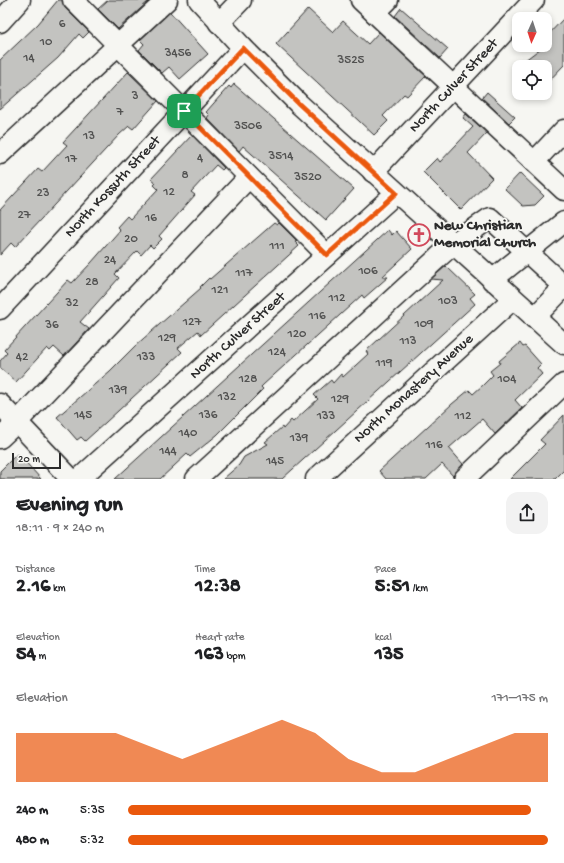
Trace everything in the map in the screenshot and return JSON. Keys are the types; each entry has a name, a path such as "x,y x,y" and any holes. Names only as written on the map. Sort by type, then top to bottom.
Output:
{"street":[{"path":"0,22 20,0"},
{"path":"73,0 327,255"},
{"path":"0,154 167,0"},
{"path":"199,0 243,48 373,172 534,318 563,342"},
{"path":"219,23 241,0"},
{"name":"North Culver Street","path":"373,172 534,0"},
{"path":"375,4 453,86 564,190"},
{"name":"North Kossuth Street","path":"0,309 243,48"},
{"path":"534,162 564,130"},
{"path":"0,438 18,422 249,176"},
{"name":"North Culver Street","path":"79,479 396,193"},
{"path":"196,479 454,244 490,218 528,251 564,287 534,318"},
{"path":"492,280 564,222"},
{"name":"North Monastery Avenue","path":"316,479 513,299"},
{"path":"464,479 564,384"},
{"path":"0,404 71,479"}],"building":[{"path":"58,0 62,0 65,8 89,32 83,38 79,34 58,58 0,109 0,60 38,24"},
{"path":"108,0 150,0 118,29 98,9"},
{"path":"401,8 448,49 440,58 395,16"},
{"path":"308,9 333,32 343,21 368,44 379,32 426,76 407,96 404,94 383,116 388,121 374,135 276,44"},
{"path":"170,12 208,54 180,79 169,67 162,73 139,50 144,44 140,40"},
{"path":"564,18 564,65 552,78 552,60 525,60 536,52 552,52 552,31"},
{"path":"128,72 158,101 133,129 129,126 119,135 15,247 11,243 0,255 0,210 38,169 42,172 67,145 63,142"},
{"path":"234,84 354,189 326,220 243,146 239,151 207,118 209,115 206,112 229,86 231,88"},
{"path":"487,92 515,117 509,123 482,98"},
{"path":"466,114 487,133 468,153 492,178 461,210 423,172 437,158 440,162 473,127 463,118"},
{"path":"192,135 224,168 222,170 216,165 191,192 195,195 159,236 162,239 153,248 150,245 141,255 137,251 115,274 119,278 80,322 89,329 64,356 54,347 50,351 47,348 16,382 0,368 0,361 7,353 4,350 68,280 72,283 91,263 120,230 117,227 127,216 130,219 158,189 154,185 156,183 151,179"},
{"path":"520,173 544,196 535,205 523,206 505,189"},
{"path":"274,223 277,225 279,223 297,241 295,242 299,246 201,335 198,331 178,348 182,352 85,441 81,437 77,440 57,417 201,288 200,287 209,278 210,279"},
{"path":"388,230 392,235 396,231 412,249 382,277 388,277 364,298 362,295 263,385 261,387 263,389 217,435 190,457 187,454 160,479 115,479"},
{"path":"446,266 475,294 470,298 475,304 282,479 223,479 239,465 244,457 268,444 265,442 282,427 283,429 291,420 293,422 318,399 314,395 331,380 333,383 341,374 343,377 368,354 366,351 443,280 431,279"},
{"path":"520,343 523,347 525,346 541,364 537,368 542,374 515,400 522,408 495,434 482,419 449,448 463,464 453,476 442,464 426,479 386,479 379,471 452,404 469,390 473,394 483,385 493,375 490,371"},
{"path":"564,415 564,470 555,479 510,479 545,444 540,440"},
{"path":"17,454 41,479 0,479 0,471"}],"place":[{"name":"New Christian Memorial Church","path":"419,235"}],"route":[{"path":"243,48 299,104 396,193 327,255 184,111 243,48"}]}
